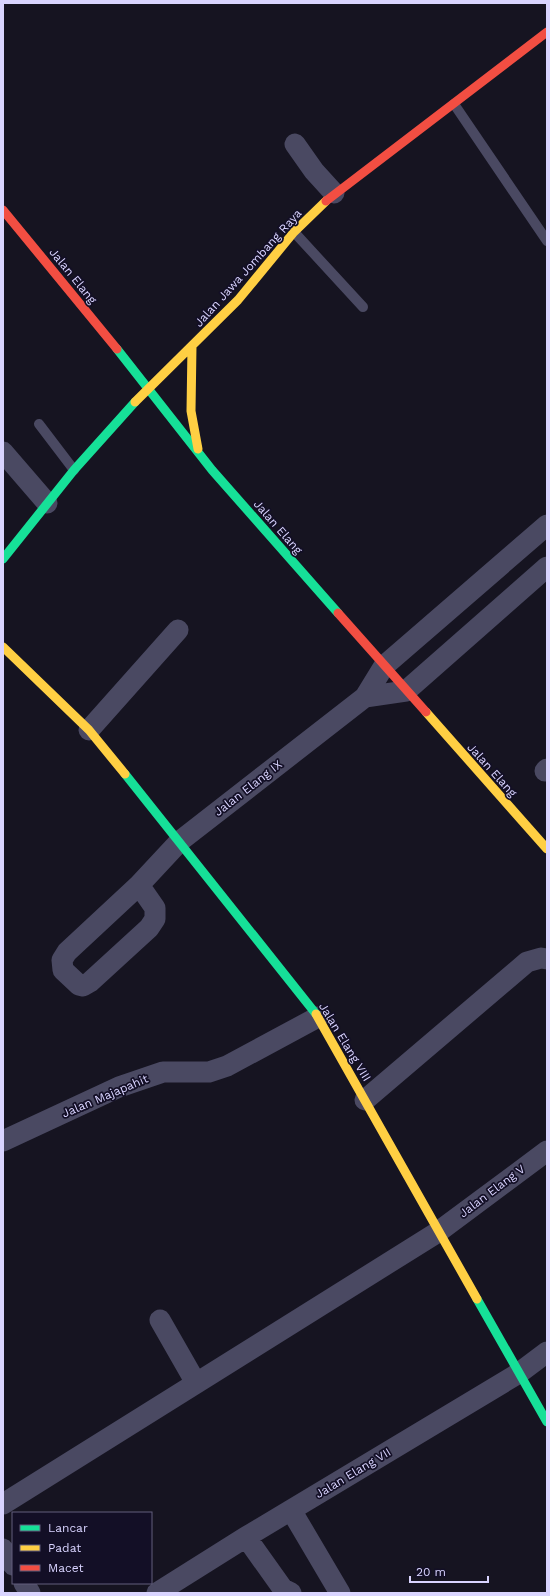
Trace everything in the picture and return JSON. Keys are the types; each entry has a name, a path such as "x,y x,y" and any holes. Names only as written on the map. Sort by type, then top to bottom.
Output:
{"street":[{"name":"Jalan Jawa Jombang Raya","path":"3,559 74,470 148,387 238,300 294,232 334,193 454,104 547,32"},
{"path":"295,144 314,171 334,193"},
{"name":"Jalan Elang","path":"3,210 148,387 212,470 547,849"},
{"path":"192,346 191,411 198,451"},
{"path":"3,452 47,503"},
{"name":"Jalan Elang IX","path":"139,885 155,908 153,923 90,982 83,986 79,985 62,970 64,957 67,952 139,885 180,841 365,697 384,666 547,525"},
{"path":"406,691 547,567"},
{"path":"89,730 178,630"},
{"name":"Jalan Elang VIII","path":"3,647 89,730 180,841 318,1017 438,1232 547,1422"},
{"name":"Jalan Elang IX","path":"365,697 406,691"},
{"path":"365,1100 527,962 541,958 547,959"},
{"name":"Jalan Majapahit","path":"3,1141 119,1087 163,1072 208,1072 227,1066 318,1017"},
{"name":"Jalan Elang V","path":"3,1504 438,1232 547,1151"},
{"path":"160,1320 196,1383"},
{"name":"Jalan Elang VII","path":"157,1593 246,1537 518,1373 547,1352"},
{"path":"291,1510 340,1593"},
{"path":"246,1537 283,1589 291,1593"},
{"path":"3,1549 12,1563"},
{"path":"25,1584 30,1593"}],"lane":[{"path":"454,104 547,241"},
{"path":"294,232 363,307"},
{"path":"38,424 74,470"}],"traffic: fast":[{"path":"117,349 212,470 338,613"},
{"path":"3,559 74,470 135,402"},
{"path":"125,774 316,1014"},
{"path":"477,1299 547,1422"}],"traffic: slow":[{"path":"135,402 238,300 294,232 326,201"},
{"path":"192,346 191,411 198,449"},
{"path":"3,647 89,730 125,774"},
{"path":"426,712 547,849"},
{"path":"316,1014 477,1299"}],"traffic: jam":[{"path":"326,201 547,32"},
{"path":"3,210 117,349"},
{"path":"338,613 426,712"}]}
